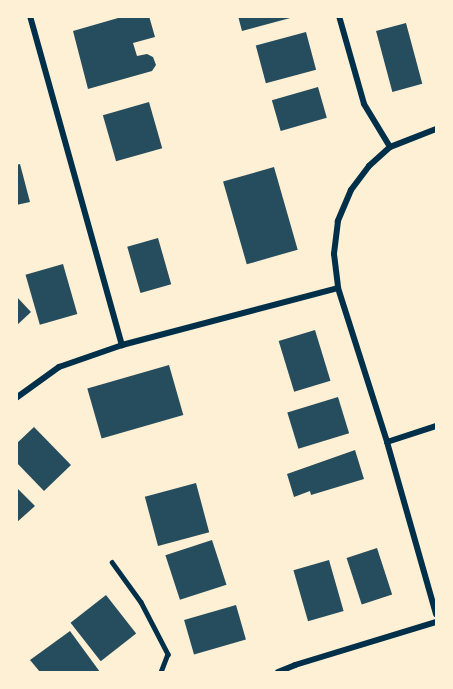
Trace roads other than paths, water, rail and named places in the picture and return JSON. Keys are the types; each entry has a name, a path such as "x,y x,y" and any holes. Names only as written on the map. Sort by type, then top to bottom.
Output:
{"street":[{"path":"30,16 122,345"},
{"path":"339,16 364,104 390,147"},
{"path":"436,129 390,147 369,165 351,190 338,220 334,254 338,288 387,442 436,614"},
{"path":"16,398 59,367 122,345 338,288"},
{"path":"387,442 436,426"},
{"path":"278,672 295,664 436,622"}],"lane":[{"path":"112,562 141,602 168,654 161,672"}]}
